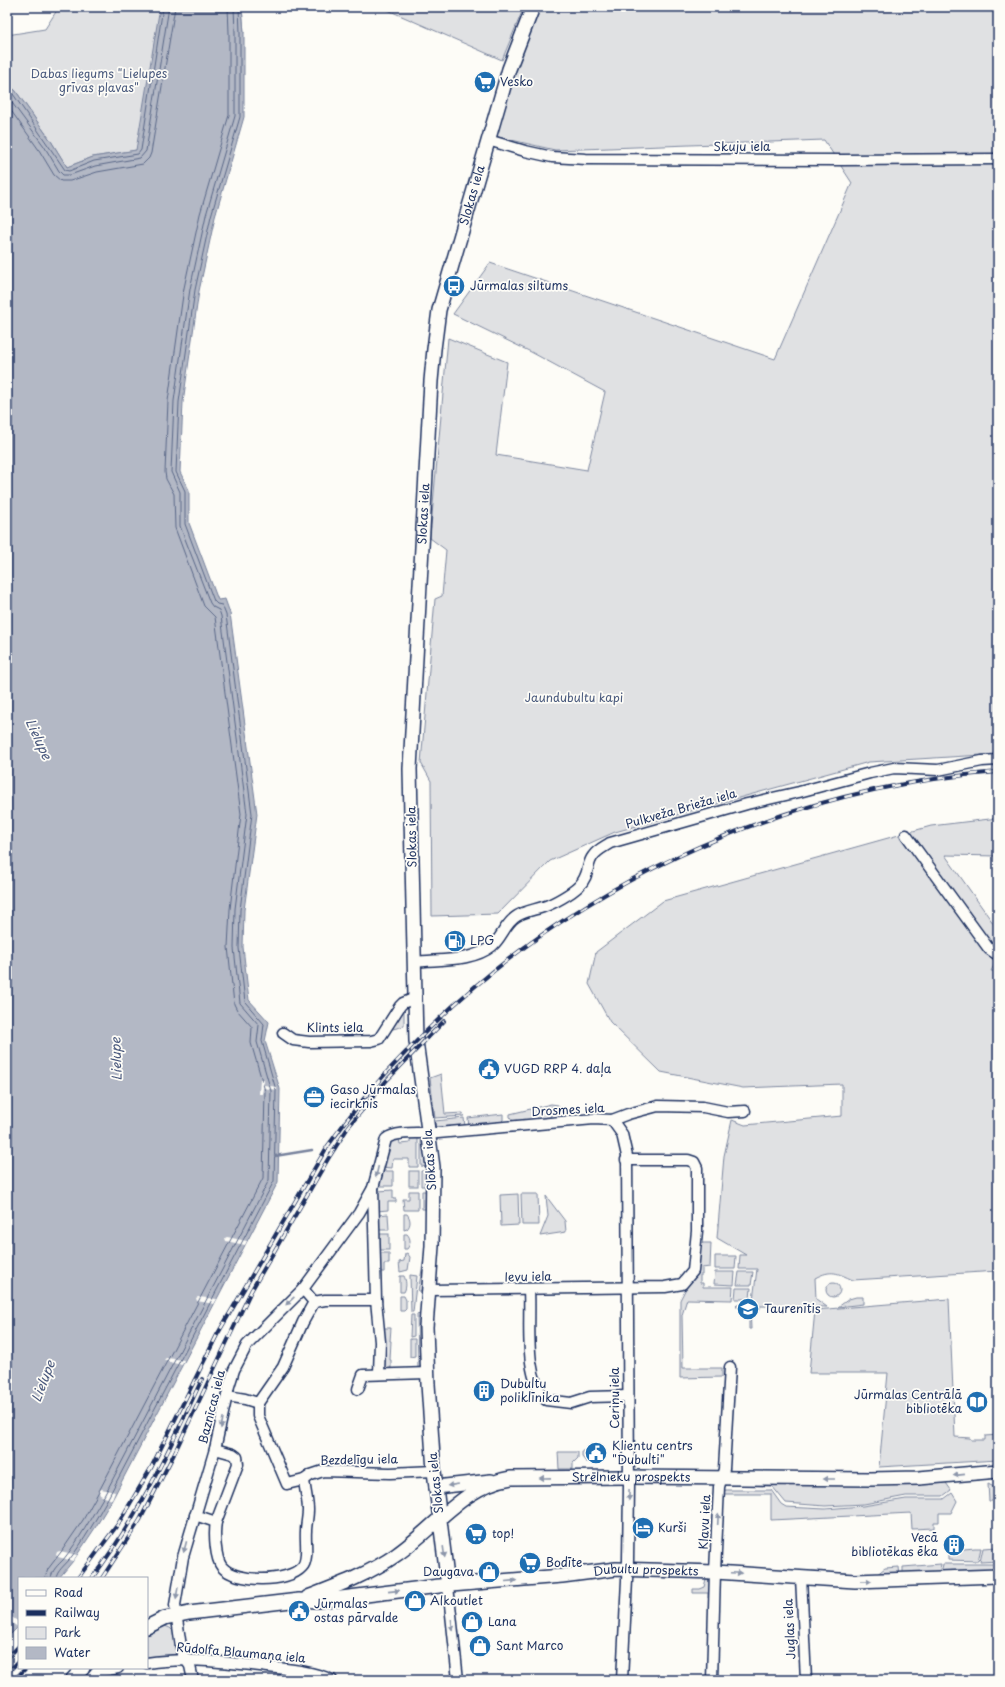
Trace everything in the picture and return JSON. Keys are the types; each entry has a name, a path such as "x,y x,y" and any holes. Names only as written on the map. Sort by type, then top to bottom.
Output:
{"main road":[{"name":"Slokas iela","path":"448,1586 434,1472 428,1372 426,1326 433,1192 429,1133 417,1048 410,753 434,349 439,310 509,69 533,7"},
{"name":"Strēlnieku prospekts","path":"299,1600 354,1579 373,1570 406,1548 440,1518 477,1490 497,1480 511,1478 628,1477 870,1479 949,1476 998,1471"},
{"path":"436,1488 477,1481 497,1480"},
{"name":"Dubultu prospekts","path":"148,1626 165,1618 176,1616 299,1600 317,1601 448,1586 627,1569 715,1572 855,1581 998,1576"},
{"path":"353,1596 352,1589 354,1579"},
{"path":"72,1680 82,1669"}],"street":[{"name":"Skuju iela","path":"488,140 552,157 586,159 998,159"},
{"name":"Pulkveža Brieža iela","path":"415,962 465,957 478,953 492,946 510,921 518,915 544,907 579,886 587,876 592,856 610,843 747,804 876,771 894,768 938,770 982,761 998,760"},
{"path":"906,835 988,949 998,955"},
{"name":"Klints iela","path":"283,1033 293,1040 309,1042 371,1041 379,1039 400,1006 403,1003 415,998"},
{"name":"Drosmes iela","path":"390,1136 594,1119 612,1120 658,1106 703,1107 728,1112 746,1111"},
{"name":"Ceriņu iela","path":"612,1120 624,1139 626,1160 628,1477 627,1569 622,1680"},
{"name":"Baznīcas iela","path":"193,1680 190,1666 182,1654 175,1605 183,1557 216,1449 234,1370 247,1345 303,1289 359,1213 373,1188 384,1144 390,1136"},
{"name":"Ievu iela","path":"429,1290 627,1288 665,1287 682,1284 693,1271 698,1231 697,1168 694,1162 688,1160 626,1160"},
{"path":"373,1188 376,1300 380,1342 379,1374"},
{"path":"303,1289 314,1302"},
{"path":"529,1290 532,1371 540,1393 546,1400 571,1403 590,1398 628,1396"},
{"path":"314,1302 325,1300 376,1300"},
{"path":"227,1396 245,1399 258,1404 284,1367 303,1322 314,1302"},
{"name":"Kļavu iela","path":"712,1680 719,1487 724,1469 730,1367"},
{"path":"358,1389 363,1374 428,1372"},
{"name":"Bezdelīgu iela","path":"258,1404 258,1416 287,1484 304,1480 311,1475 323,1471 390,1473 434,1472"},
{"path":"216,1449 233,1454 237,1457 238,1464 214,1531 218,1558 225,1570 243,1577 257,1579 276,1578 293,1574 303,1567 306,1560 305,1533 308,1511 304,1480"},
{"path":"195,1514 216,1522"},
{"name":"Juglas iela","path":"801,1577 806,1680"},
{"name":"Slokas iela","path":"448,1586 458,1680"},
{"name":"Rūdolfa Blaumaņa iela","path":"148,1663 185,1659 285,1669 312,1673 332,1680"},
{"path":"98,1673 114,1669"}],"green space":[{"name":"Dabas liegums \"Lielupes grīvas pļavas\"","path":"59,7 242,7 244,33 137,150 93,157 67,167 51,141 15,90 7,86 7,35 45,29"},
{"path":"381,7 524,7 502,60"},
{"name":"Jaundubultu kapi","path":"533,7 998,7 998,754 869,762 615,832 550,861 498,914 432,916 431,781 421,763 435,599 442,596 446,550 430,538 448,338 507,362 496,455 587,470 605,392 531,352 453,314 490,263 775,359 852,183 824,140 555,150 494,136"},
{"path":"998,818 998,856 945,855 998,930 998,958 991,971 998,971 998,1271 853,1280 838,1274 830,1273 815,1278 816,1299 827,1307 760,1306 760,1310 757,1310 757,1300 753,1300 757,1269 739,1269 740,1255 746,1255 717,1238 724,1156 732,1120 745,1125 842,1116 842,1084 743,1088 661,1072 610,1022 589,984 596,952 663,901 931,826"},
{"path":"403,1010 404,1026 393,1029 391,1028"},
{"path":"441,1074 445,1114 463,1113 464,1116 435,1118 430,1078"},
{"path":"551,1104 558,1105 559,1107 551,1107 551,1116 547,1119 513,1121 510,1117 510,1114"},
{"path":"503,1114 503,1120 499,1124 469,1127 468,1118"},
{"path":"464,1118 465,1127 436,1130 435,1121"},
{"path":"418,1137 418,1167 409,1167 409,1159 393,1159 392,1168 380,1167 390,1142 399,1139 400,1144 410,1143 410,1138"},
{"path":"421,1137 425,1140 428,1167 421,1166"},
{"path":"380,1171 393,1171 393,1186 377,1186"},
{"path":"409,1171 418,1171 418,1186 409,1186"},
{"path":"421,1171 428,1171 429,1186 421,1186"},
{"path":"393,1190 393,1199 396,1199 396,1202 388,1202 388,1210 377,1211 378,1191"},
{"path":"409,1191 418,1191 418,1210 404,1210 403,1199 409,1199"},
{"path":"422,1191 429,1191 428,1209 422,1209"},
{"path":"518,1194 519,1225 501,1226 500,1195"},
{"path":"521,1194 538,1194 539,1225 522,1225"},
{"path":"546,1196 565,1221 566,1232 540,1236 548,1216"},
{"path":"388,1214 389,1230 377,1230 378,1215"},
{"path":"404,1214 407,1214 410,1222 407,1229 404,1230"},
{"path":"427,1217 425,1276 421,1291 418,1291 424,1259"},
{"path":"378,1234 389,1234 389,1250 378,1250"},
{"path":"404,1234 407,1234 410,1239 407,1249 404,1249"},
{"path":"700,1243 711,1243 710,1267 702,1268 700,1283 703,1283 703,1287 733,1287 732,1300 687,1299 682,1315 683,1368 722,1368 722,1377 680,1378 680,1300 696,1269"},
{"path":"377,1253 389,1253 389,1264 384,1264 384,1272 378,1272"},
{"path":"407,1253 410,1257 408,1270 400,1272 399,1262 404,1261 405,1254"},
{"path":"715,1256 736,1256 735,1269 715,1269"},
{"path":"715,1272 735,1272 734,1285 714,1284"},
{"path":"739,1272 753,1272 751,1285 737,1285"},
{"path":"410,1275 417,1276 413,1312 411,1312"},
{"path":"400,1276 404,1276 405,1279 406,1286 404,1292 400,1292"},
{"path":"833,1283 838,1285 840,1290 838,1295 833,1297 828,1295 826,1290 828,1285"},
{"path":"736,1288 751,1288 750,1299 735,1299"},
{"path":"400,1296 404,1296 406,1300 406,1309 404,1311 400,1311"},
{"path":"863,1297 863,1304 838,1307 849,1299"},
{"path":"949,1299 955,1437 970,1438 971,1440 985,1440 985,1436 998,1435 998,1460 879,1467 888,1373 809,1373 815,1310"},
{"path":"737,1304 748,1304 750,1306 751,1329 749,1329 749,1306 736,1307"},
{"path":"417,1314 420,1315 422,1331 422,1367 418,1370"},
{"path":"411,1315 414,1315 414,1336 410,1337"},
{"path":"384,1328 391,1328 391,1368 386,1369 383,1367 380,1330"},
{"path":"410,1339 415,1339 415,1356 410,1357"},
{"path":"582,1451 588,1451 588,1459 594,1459 594,1461 586,1462 582,1457"},
{"path":"558,1452 578,1452 578,1458 573,1463 573,1469 559,1469"},
{"path":"944,1480 951,1490 943,1496 906,1496 864,1504 825,1506 786,1503 772,1486 726,1485 729,1483"},
{"path":"988,1484 998,1489 998,1501 989,1501"},
{"path":"725,1490 771,1490 781,1504 786,1507 825,1509 863,1506 906,1499 944,1499 952,1493 957,1501 951,1513 939,1513 939,1522 934,1522 934,1528 912,1529 911,1513 771,1520 771,1494 724,1494"},
{"path":"998,1547 998,1561 980,1562 983,1548"},
{"path":"981,1548 978,1561 948,1560 948,1554 953,1554 953,1550"},
{"path":"941,1564 939,1574 903,1576 903,1567"},
{"path":"943,1564 998,1564 998,1572 941,1574"},
{"path":"898,1567 899,1576 861,1577 811,1574 812,1571 876,1575 885,1568"},
{"path":"706,1579 709,1579 710,1581 711,1598 708,1598 708,1593 693,1593 693,1589 704,1587"},
{"path":"165,1626 170,1628 174,1632 177,1654 148,1658 148,1634"}],"water":[{"name":"Lielupe","path":"160,7 242,7 244,33 244,117 215,217 199,291 183,402 180,472 189,490 189,523 218,600 225,599 230,613 257,814 244,910 243,947 249,1000 269,1022 265,1041 280,1089 278,1182 112,1500 95,1528 73,1561 60,1577 18,1577 18,1627 7,1638 7,86 15,90 51,141 67,167 93,157 136,150"}],"pier":[{"path":"260,1079 264,1079 264,1085 277,1087 277,1090 263,1088 262,1094 259,1094"},
{"path":"227,1237 247,1241 245,1245 226,1241 225,1238"},
{"path":"196,1298 217,1299 214,1304 197,1301"},
{"path":"166,1358 184,1360 182,1365 165,1361 164,1360"},
{"path":"101,1489 115,1492 112,1500 100,1495 99,1492"},
{"path":"60,1551 77,1555 73,1561 58,1557 56,1555 57,1552"},
{"path":"10,1616 18,1621 18,1627 7,1620 7,1617"}],"waterway":[{"path":"275,1156 312,1150"}],"railway":[{"path":"79,1577 118,1524 151,1468 217,1335 327,1147 385,1074 467,994 532,942 602,896 676,857 753,825 833,800 915,782 998,772"},
{"path":"103,1577 140,1520 174,1454 251,1291 328,1159 349,1126 387,1080 444,1021"},
{"path":"93,1577 109,1555 139,1507 202,1379"},
{"path":"7,1658 18,1647"},
{"path":"7,1673 18,1662"},
{"path":"14,1680 25,1669"}],"place":[{"name":"Vesko","path":"485,82"},
{"name":"Jūrmalas siltums","path":"454,286"},
{"name":"LPG","path":"455,941"},
{"name":"VUGD RRP 4. daļa","path":"489,1069"},
{"name":"Gaso Jūrmalas iecirknis","path":"314,1097"},
{"name":"Taurenītis","path":"748,1309"},
{"name":"Dubultu poliklīnika","path":"484,1391"},
{"name":"Jūrmalas Centrālā bibliotēka","path":"977,1402"},
{"name":"Klientu centrs \"Dubulti\"","path":"596,1453"},
{"name":"Kurši","path":"643,1528"},
{"name":"top!","path":"476,1534"},
{"name":"Vecā bibliotēkas ēka","path":"954,1545"},
{"name":"Bodīte","path":"530,1563"},
{"name":"Daugava","path":"489,1572"},
{"name":"Alkoutlet","path":"415,1601"},
{"name":"Jūrmalas ostas pārvalde","path":"299,1611"},
{"name":"Lana","path":"472,1622"},
{"name":"Sant Marco","path":"480,1646"}]}
